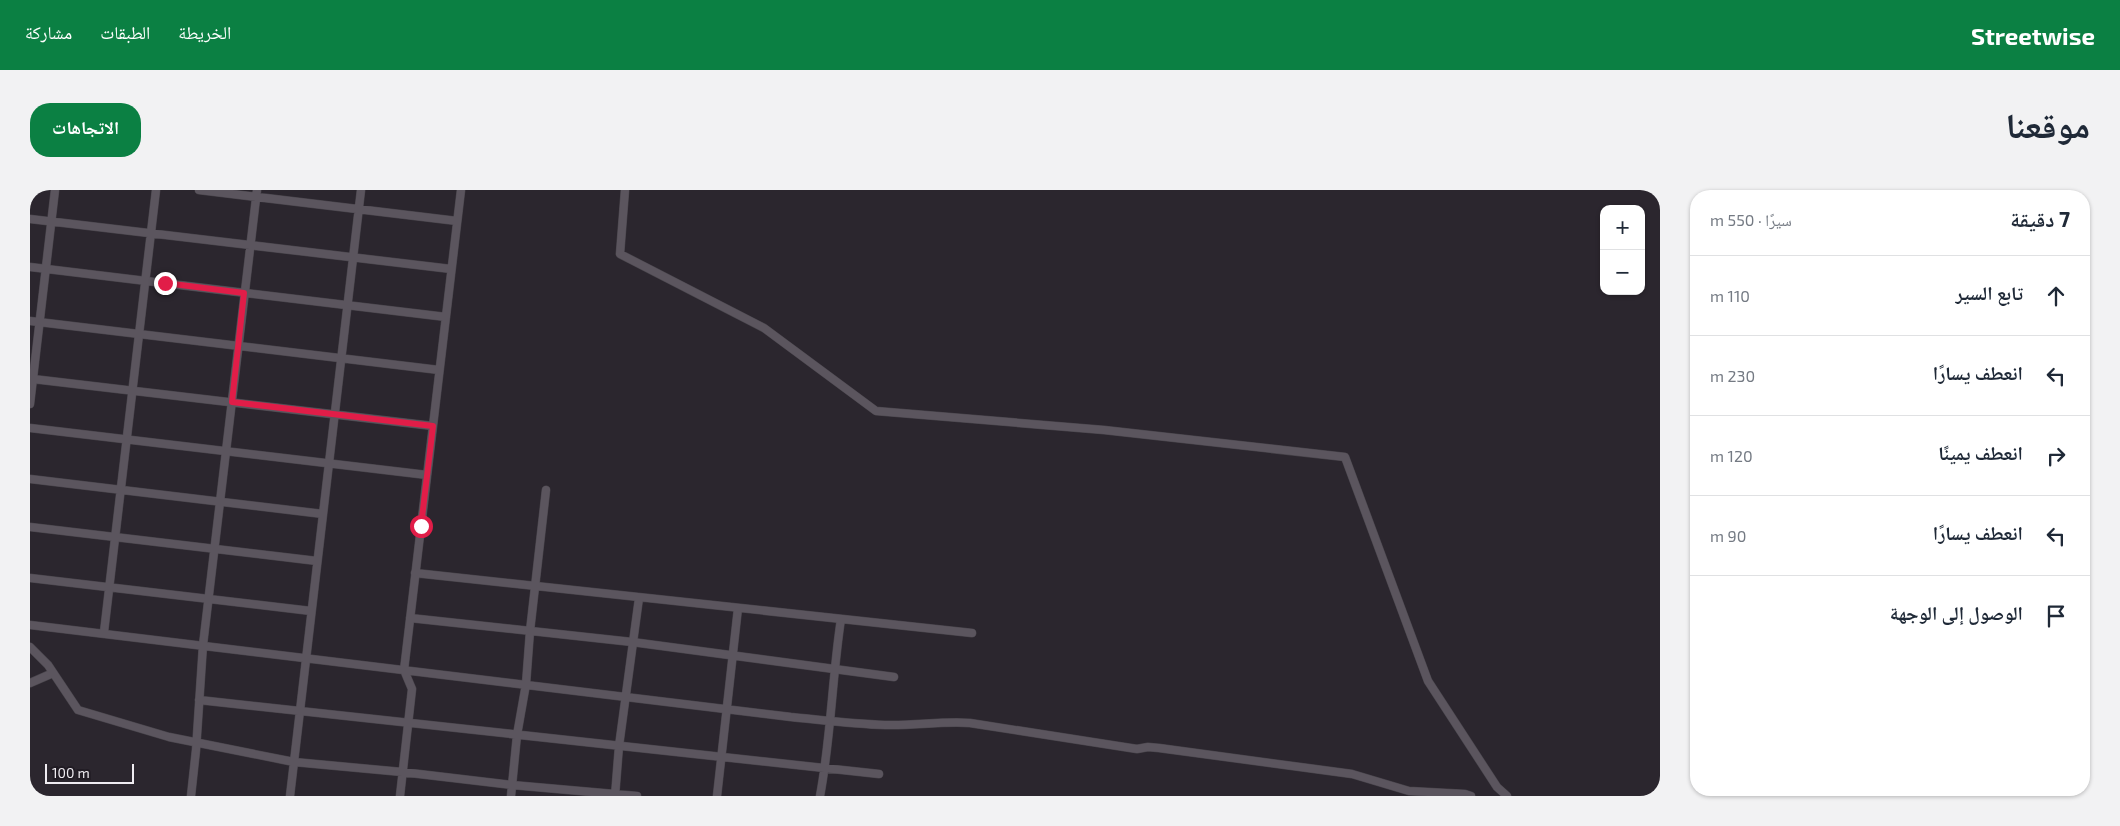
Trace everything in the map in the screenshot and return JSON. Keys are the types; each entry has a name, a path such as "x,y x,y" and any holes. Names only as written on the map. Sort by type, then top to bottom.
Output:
{"street":[{"path":"30,404 55,190"},
{"path":"104,632 156,190"},
{"path":"199,190 256,193 359,209 457,221"},
{"path":"290,796 361,190"},
{"path":"400,796 412,689 404,670 460,190"},
{"path":"625,190 620,254 764,328 876,411 1104,430 1345,458 1428,681 1497,787 1507,796"},
{"path":"190,796 203,644 256,193"},
{"path":"30,219 451,269"},
{"path":"30,267 446,317"},
{"path":"30,321 439,370"},
{"path":"33,379 433,426"},
{"path":"30,428 427,474"},
{"path":"30,479 323,514"},
{"path":"511,796 517,735 526,684 546,490"},
{"path":"30,527 317,561"},
{"path":"415,573 972,633"},
{"path":"30,578 311,611"},
{"path":"615,795 619,746 639,598"},
{"path":"717,796 738,608"},
{"path":"410,618 632,642 894,677"},
{"path":"820,796 825,769 833,669 841,619"},
{"path":"30,625 104,632 626,697 884,726 932,725 944,721 970,723 1138,749 1148,747 1159,748 1352,774 1409,791 1465,794 1471,796"},
{"path":"30,647 54,673 78,710 169,737 294,762 637,796"},
{"path":"30,682 54,673"},
{"path":"199,700 879,774"}],"route":[{"path":"165,283 244,293 232,402 433,426 421,526"}]}
